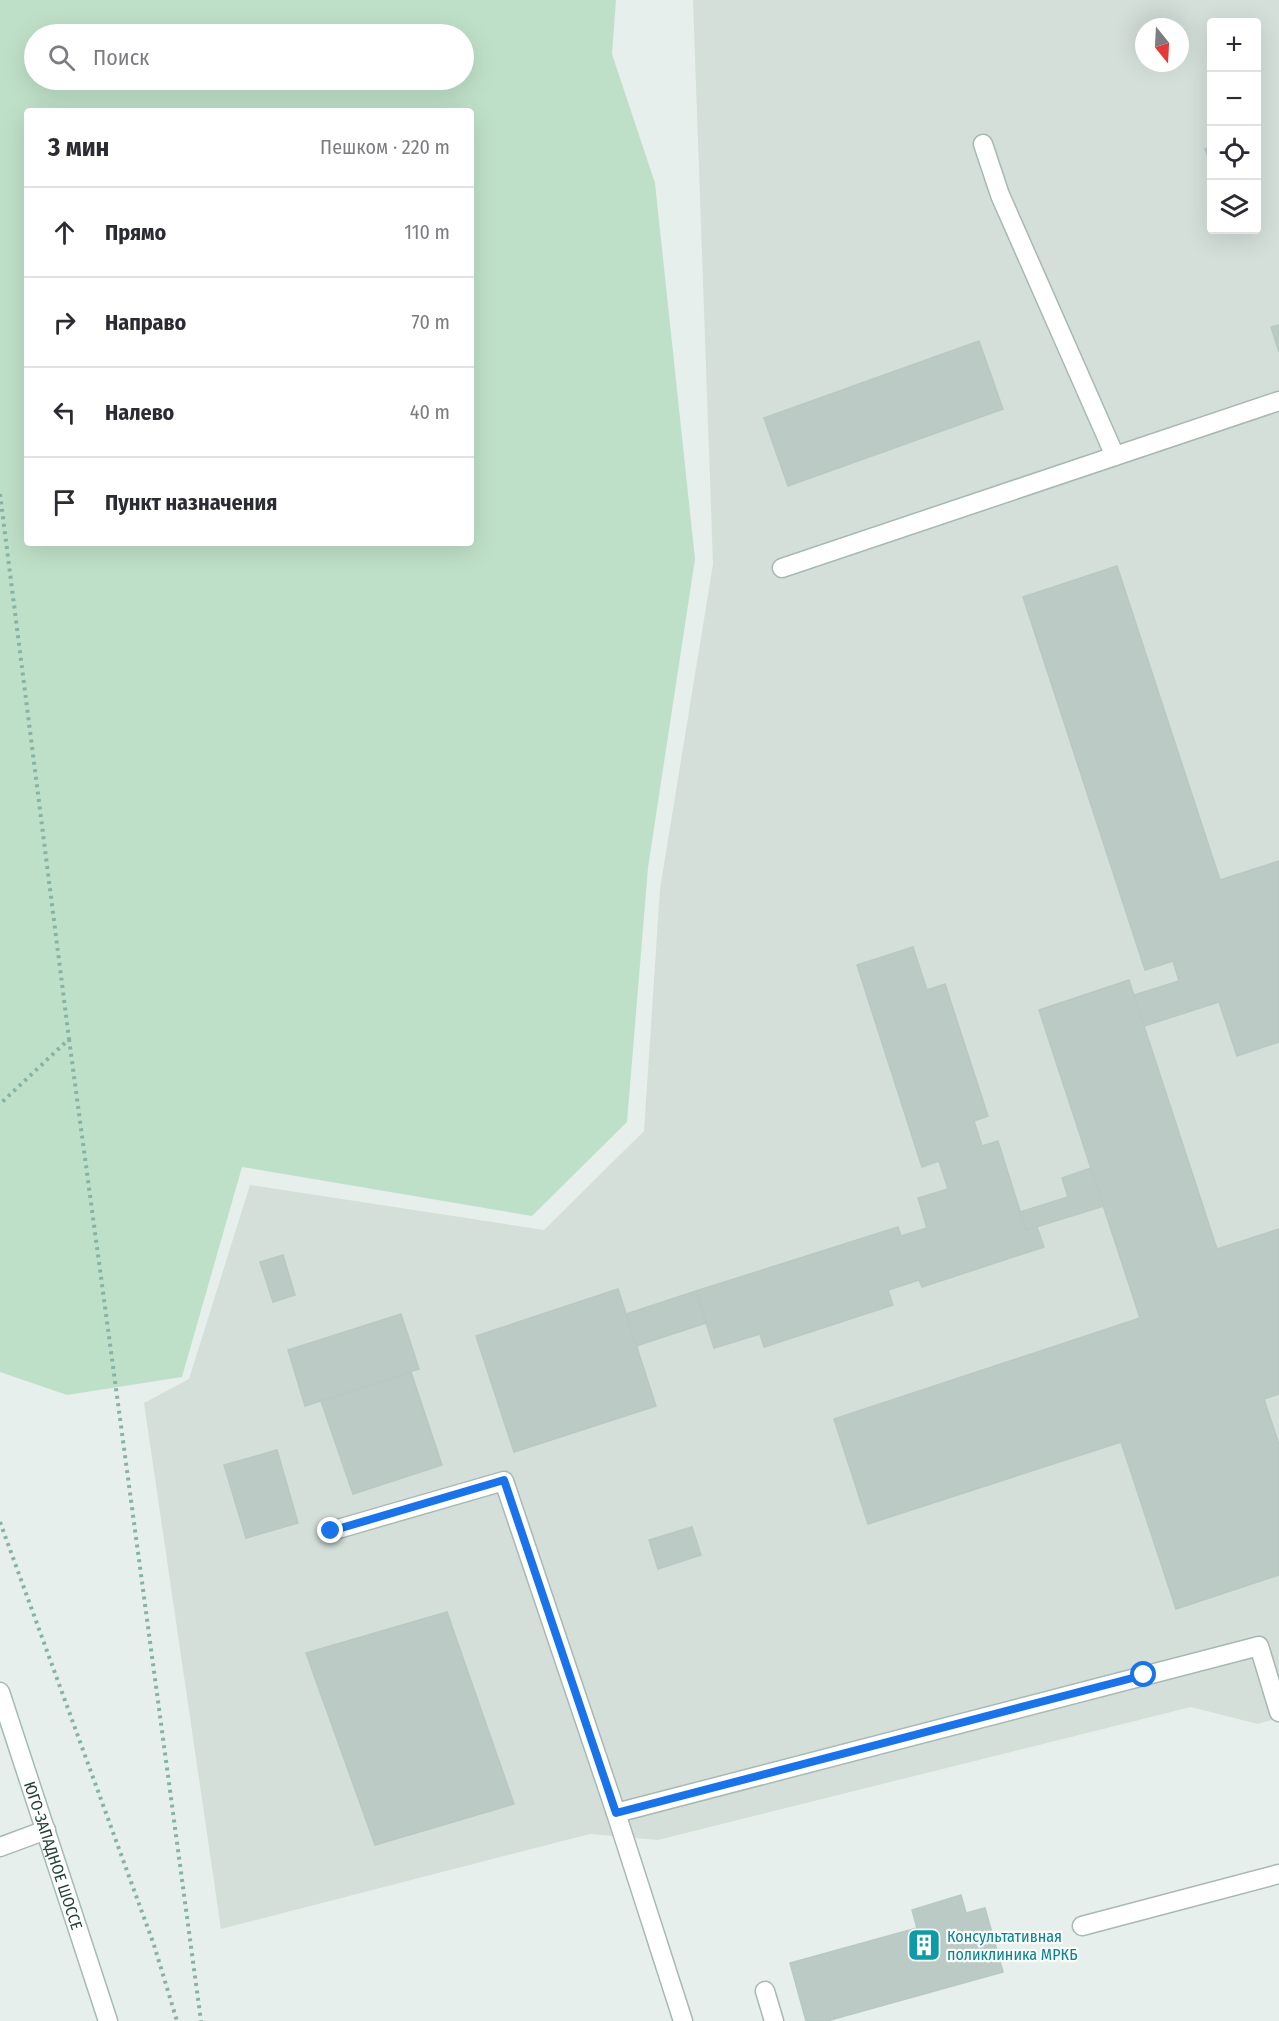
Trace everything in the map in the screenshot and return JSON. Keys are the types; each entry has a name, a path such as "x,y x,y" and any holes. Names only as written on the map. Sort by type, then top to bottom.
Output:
{"main road":[{"path":"983,144 1000,195 1115,456"},
{"path":"782,568 1279,401"},
{"path":"331,1531 504,1480 683,2021"},
{"path":"616,1813 1259,1646 1279,1712"},
{"name":"ЮГО-ЗАПАДНОЕ ШОССЕ","path":"0,1692 108,2021"},
{"path":"0,1847 45,1830"},
{"path":"1082,1926 1279,1874"},
{"path":"765,1991 774,2021"}],"path":[{"path":"0,494 69,1039 201,2021"},
{"path":"0,1104 69,1039"},
{"path":"0,1522 154,1945 177,2021"}],"shaded area":[{"path":"693,0 1279,0 1279,1718 1258,1724 1191,1707 658,1840 590,1834 221,1929 144,1403 189,1379 250,1185 544,1230 644,1131 660,889 713,564"}],"green space":[{"path":"0,0 616,0 612,54 655,183 695,559 648,868 627,1122 532,1216 242,1167 182,1377 67,1395 0,1372"}],"building":[{"path":"1279,325 1279,352 1271,327"},
{"path":"979,341 1003,409 788,486 764,418"},
{"path":"1117,566 1220,880 1279,861 1279,1042 1237,1056 1219,1002 1144,1026 1134,995 1179,981 1173,961 1145,970 1023,597"},
{"path":"913,947 927,990 945,984 988,1116 974,1121 982,1146 998,1141 1026,1230 1037,1227 1044,1247 922,1287 919,1280 888,1290 893,1305 764,1347 760,1334 714,1348 696,1291 898,1227 901,1236 927,1228 918,1198 948,1189 939,1161 922,1167 857,965"},
{"path":"1129,980 1217,1249 1279,1229 1279,1394 1264,1399 1279,1444 1279,1575 1176,1609 1121,1442 868,1524 834,1419 1140,1318 1039,1010"},
{"path":"1091,1168 1104,1206 1026,1230 1020,1212 1068,1197 1062,1178"},
{"path":"283,1255 295,1295 273,1302 260,1262"},
{"path":"618,1289 656,1406 514,1452 476,1336"},
{"path":"696,1291 706,1323 636,1346 626,1314"},
{"path":"401,1314 419,1369 305,1406 288,1350"},
{"path":"411,1372 442,1465 353,1494 321,1401"},
{"path":"277,1450 298,1523 246,1538 224,1465"},
{"path":"692,1527 701,1555 658,1569 649,1540"},
{"path":"447,1612 514,1804 375,1845 306,1653"},
{"name":"Консультативная поликлиника МРКБ","path":"961,1895 966,1913 985,1908 1003,1972 827,2021 806,2021 790,1963 917,1928 912,1910"}],"place":[{"name":"Консультативная поликлиника МРКБ","path":"924,1945"}],"route":[{"path":"331,1531 504,1480 616,1813 1144,1675"}]}
